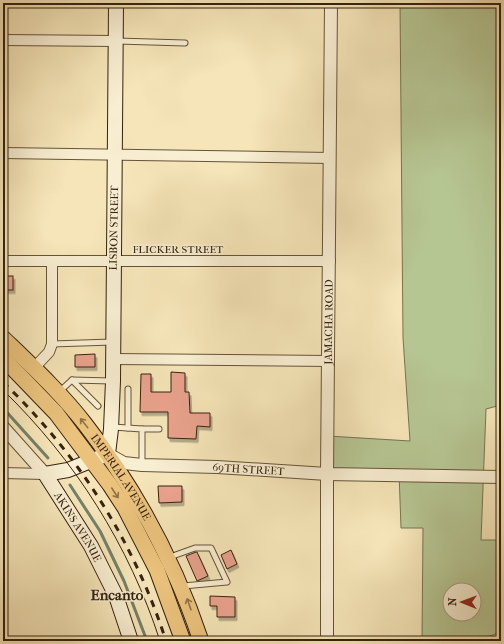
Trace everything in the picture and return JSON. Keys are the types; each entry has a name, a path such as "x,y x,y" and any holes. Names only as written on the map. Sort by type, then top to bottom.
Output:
{"main road":[{"name":"LISBON STREET","path":"108,454 113,381 116,3"},
{"name":"IMPERIAL AVENUE","path":"3,338 34,368 84,422 108,454 137,498 169,557 182,586 201,641"},
{"name":"IMPERIAL AVENUE","path":"3,358 56,413 125,508 157,570 183,641"},
{"path":"45,474 68,470 108,454"},
{"name":"AKINS AVENUE","path":"45,474 91,546 116,596 131,641"}],"street":[{"name":"JAMACHA ROAD","path":"327,641 331,3"},
{"path":"3,40 116,41"},
{"path":"3,153 330,158"},
{"name":"FLICKER STREET","path":"3,261 330,261"},
{"path":"34,368 49,352 52,344 52,261"},
{"path":"113,359 329,361"},
{"name":"AKINS AVENUE","path":"3,427 45,474"},
{"name":"69TH STREET","path":"108,454 124,463 142,465 217,466 327,474 501,477"},
{"path":"3,473 45,474"}],"lane":[{"path":"116,41 185,43"},
{"path":"52,344 113,342"},
{"path":"58,394 72,380 113,381"},
{"path":"72,380 98,406"},
{"path":"128,389 128,428"},
{"path":"111,427 158,429"},
{"path":"142,429 142,465"},
{"path":"169,557 195,548 211,548 227,582 182,586"}],"green space":[{"path":"400,3 501,3 501,405 486,409 481,540 501,540 501,632 476,641 422,641 423,528 401,528 399,472 327,474 328,436 410,441 403,338"}],"building":[{"path":"3,276 13,276 13,290 3,290"},
{"path":"95,354 95,367 75,367 75,355"},
{"path":"171,372 185,373 185,392 189,392 190,413 210,413 210,427 197,426 196,439 168,438 168,412 140,412 141,374 151,374 151,392 171,392"},
{"path":"158,486 182,486 182,502 159,503"},
{"path":"231,550 237,564 227,569 221,555"},
{"path":"196,552 208,576 197,581 186,556"},
{"path":"210,596 235,597 235,617 217,617 217,606 210,606"}],"waterway":[{"path":"3,408 48,458"},
{"path":"70,485 100,531 124,581 147,641"}],"tram line":[{"path":"3,390 54,445 97,506 133,571 160,641"}],"railway":[{"path":"3,382 56,439 101,501 138,568 166,641"}],"district":[{"name":"Encanto","path":"117,595"}]}
